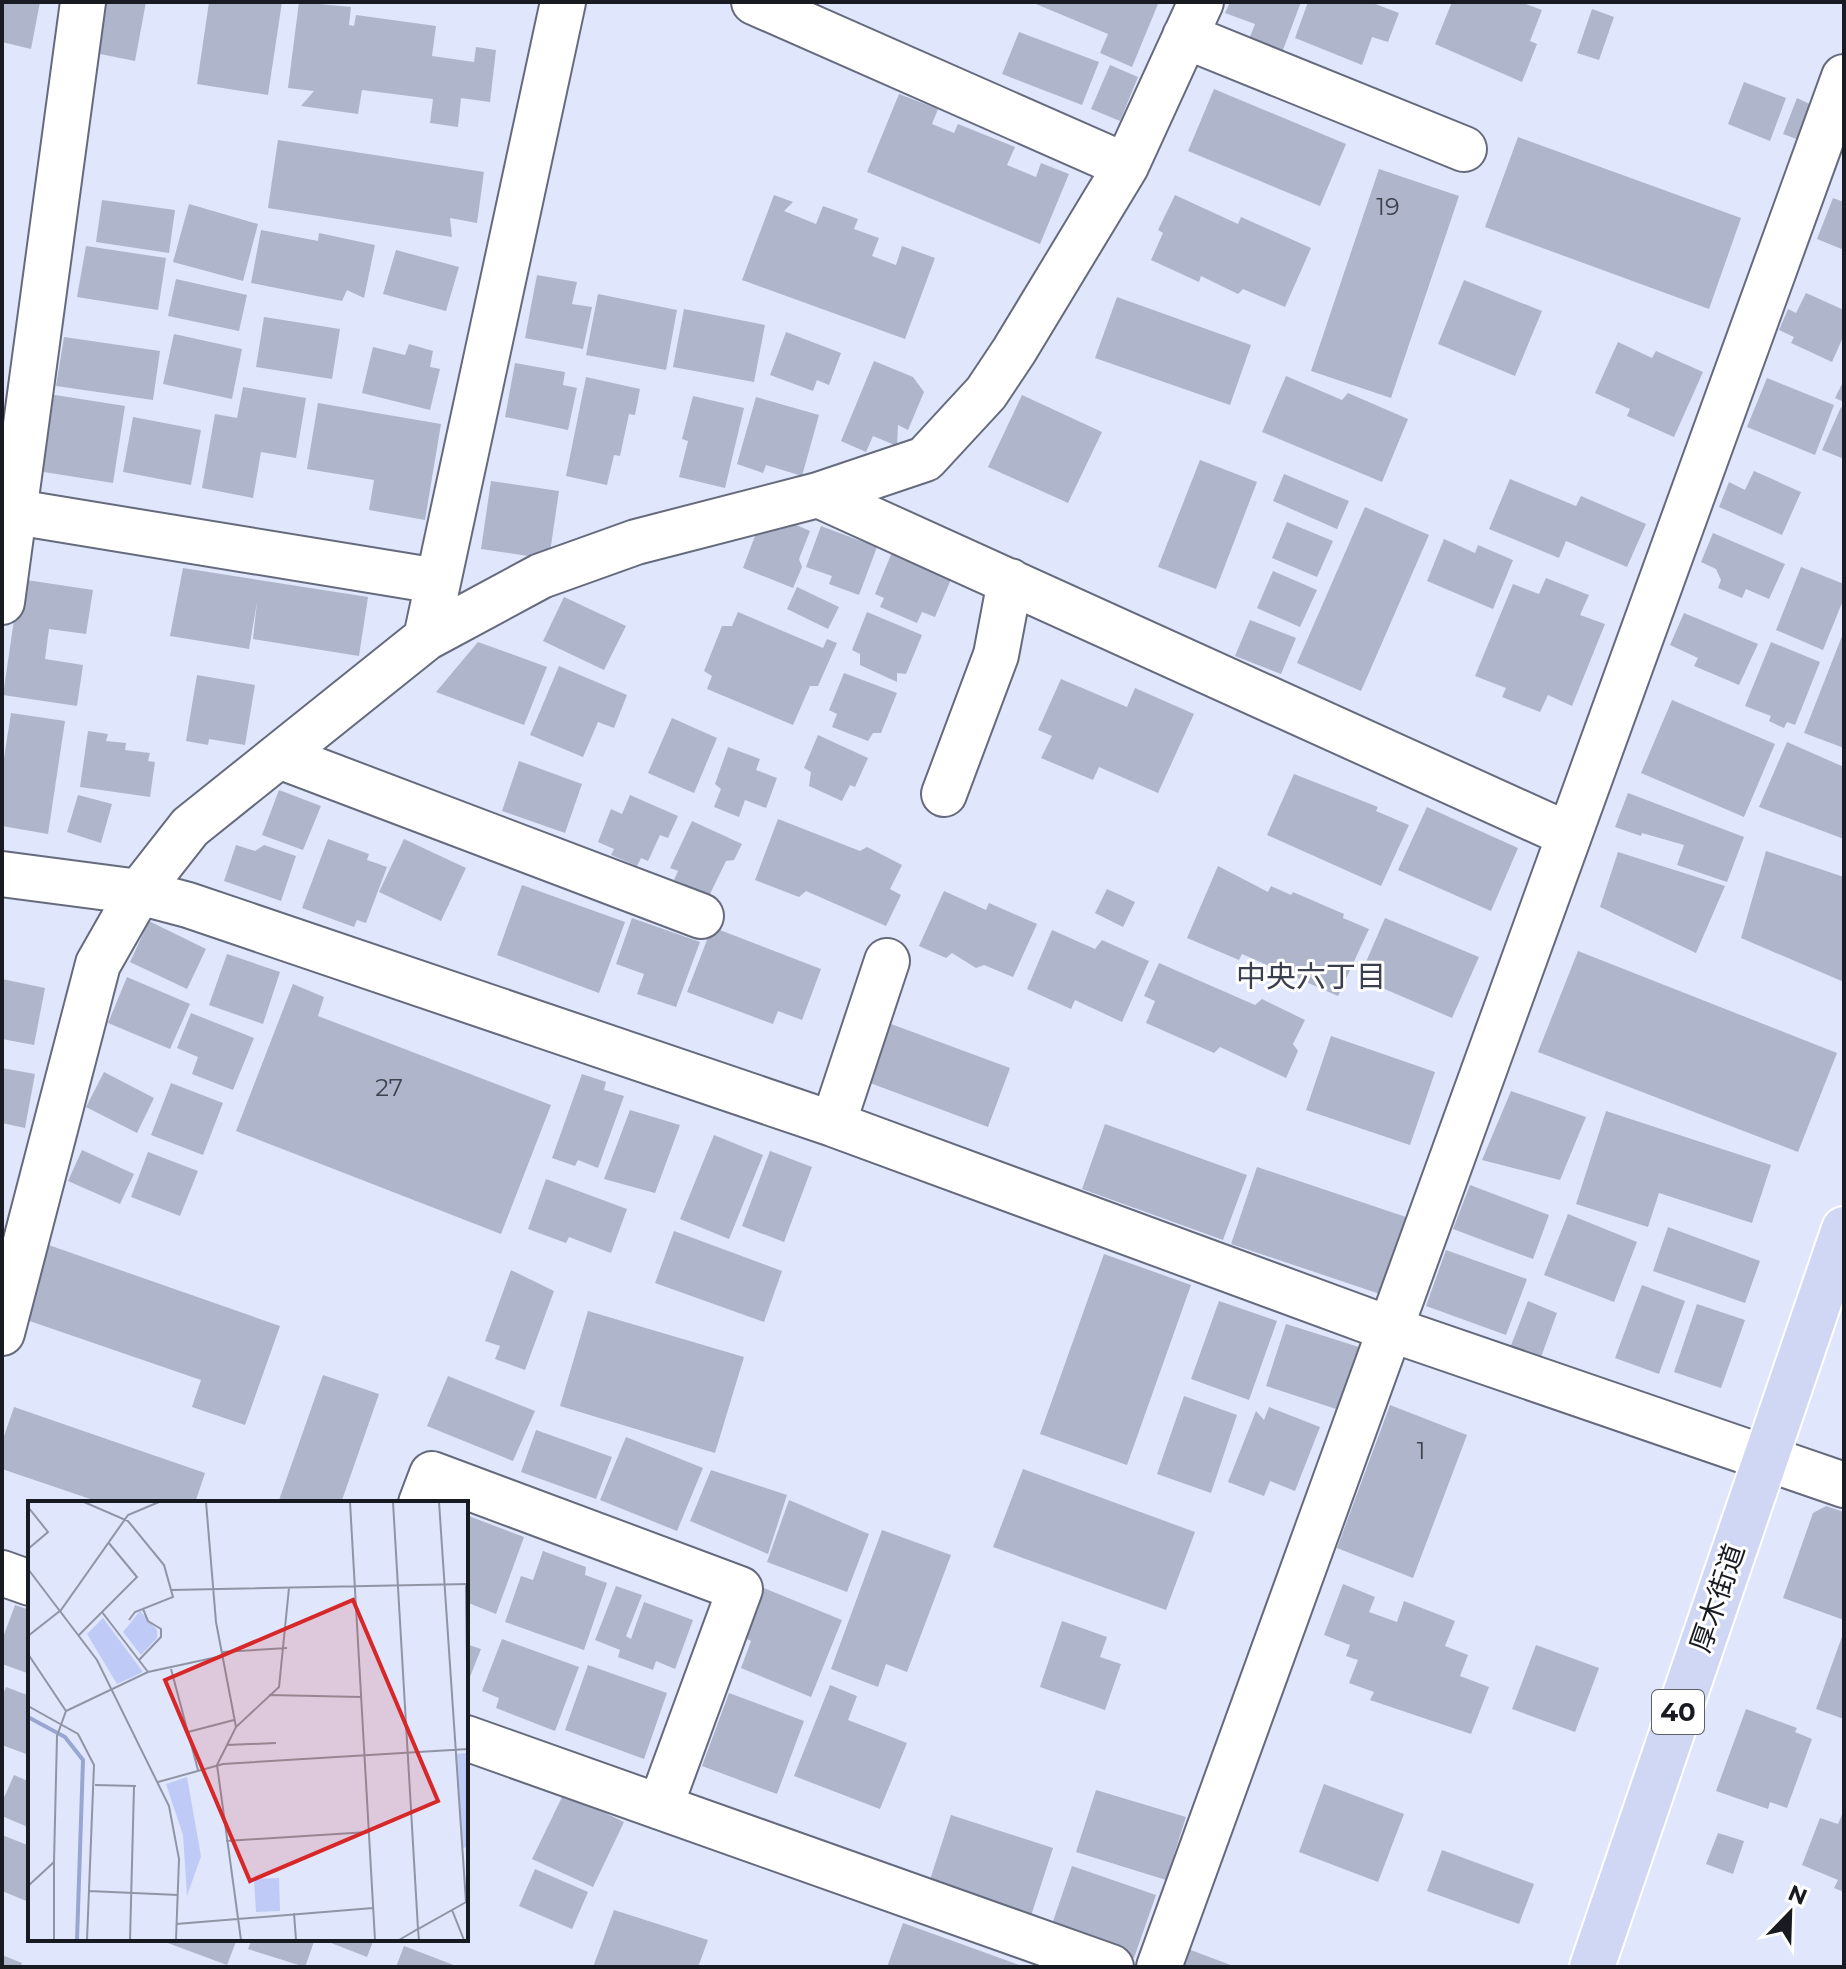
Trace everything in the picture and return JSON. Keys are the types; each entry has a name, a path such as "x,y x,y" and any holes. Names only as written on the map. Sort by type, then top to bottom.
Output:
{"main road":[{"name":"厚木街道","path":"1592,1967 1844,1229"}],"street":[{"path":"2,602 83,2"},
{"path":"754,2 1126,166"},
{"path":"426,638 554,3"},
{"path":"2,1333 98,964 139,892 190,827 426,638 541,576 636,542 818,495 925,459 986,393 1014,351 1126,166 1193,19 1464,149"},
{"path":"1159,1967 1844,77"},
{"path":"818,495 1569,835"},
{"path":"16,512 437,581"},
{"path":"944,794 996,655 1010,581"},
{"path":"279,756 701,916"},
{"path":"2,874 139,892 203,910 833,1124 1390,1329 1844,1485"},
{"path":"833,1124 887,961"},
{"path":"422,1501 432,1474 740,1589 660,1807"},
{"path":"2,1573 28,1582"},
{"path":"468,1739 1111,1967"}],"building":[{"path":"2,2 40,2 31,49 2,42"},
{"path":"100,2 146,2 135,61 90,52"},
{"path":"209,2 282,2 268,95 197,84"},
{"path":"299,2 351,7 349,25 354,26 356,15 436,26 432,56 474,62 476,47 496,50 490,102 461,98 458,127 430,123 433,99 362,90 358,114 301,106 314,91 288,88"},
{"path":"1031,2 1158,4 1132,67 1100,53 1108,34"},
{"path":"1230,2 1301,2 1283,50 1250,37 1255,24 1225,13"},
{"path":"1308,2 1370,2 1399,13 1388,42 1372,37 1362,65 1295,38"},
{"path":"1452,2 1521,2 1542,10 1530,41 1537,44 1522,82 1435,44"},
{"path":"1592,9 1614,17 1599,60 1577,53"},
{"path":"1019,32 1099,62 1082,105 1002,74"},
{"path":"1110,65 1138,77 1120,121 1091,109"},
{"path":"1744,82 1786,98 1770,141 1728,124"},
{"path":"1214,89 1346,144 1320,206 1188,151"},
{"path":"899,94 938,109 932,124 954,133 958,124 1015,147 1007,165 1036,177 1041,163 1069,174 1040,244 867,172"},
{"path":"1797,98 1812,105 1799,140 1783,134"},
{"path":"1518,137 1741,218 1709,309 1485,227"},
{"path":"278,140 484,172 477,223 450,218 452,237 268,208"},
{"path":"1379,169 1459,196 1391,398 1311,371"},
{"path":"774,195 793,202 784,211 816,224 823,206 858,219 854,229 879,238 872,256 896,265 902,246 935,258 905,339 742,280"},
{"path":"1175,195 1238,224 1241,217 1311,248 1285,307 1243,289 1238,294 1201,276 1199,282 1151,260 1163,233 1158,230"},
{"path":"1833,198 1844,202 1844,250 1817,239"},
{"path":"102,200 175,210 169,253 96,242"},
{"path":"189,204 258,224 243,281 173,262"},
{"path":"261,230 318,241 319,233 375,245 364,298 347,290 342,301 251,283"},
{"path":"86,246 166,258 158,310 77,297"},
{"path":"396,250 459,267 446,311 383,294"},
{"path":"537,275 577,282 572,304 592,307 583,349 525,338"},
{"path":"176,279 247,295 239,331 168,316"},
{"path":"1464,280 1542,311 1515,376 1438,344"},
{"path":"1806,293 1844,310 1844,335 1832,362 1791,343 1794,337 1779,330 1788,309 1796,313"},
{"path":"598,294 677,310 666,370 586,355"},
{"path":"1117,297 1251,345 1230,405 1095,358"},
{"path":"684,309 765,325 754,382 673,367"},
{"path":"264,317 340,329 332,379 256,367"},
{"path":"786,332 841,353 829,385 817,380 813,391 770,375"},
{"path":"174,334 242,349 232,399 163,384"},
{"path":"64,337 160,351 153,400 56,386"},
{"path":"1618,342 1652,358 1656,351 1703,372 1674,437 1627,416 1630,409 1595,393"},
{"path":"409,344 433,351 430,367 440,369 430,410 362,393 373,347 405,355"},
{"path":"874,361 913,377 924,392 908,430 898,425 897,446 873,436 866,452 841,441"},
{"path":"515,363 565,372 563,385 577,388 568,430 505,417"},
{"path":"1286,376 1342,400 1348,393 1408,419 1382,482 1262,432"},
{"path":"586,377 640,389 635,415 629,414 620,456 614,455 607,485 566,476"},
{"path":"1767,378 1834,405 1815,455 1747,427"},
{"path":"1844,380 1844,402 1835,398"},
{"path":"243,387 306,398 296,458 261,452 253,498 202,488 215,414 237,418"},
{"path":"36,392 125,406 113,483 25,469"},
{"path":"1022,395 1102,432 1068,503 988,467"},
{"path":"693,396 744,408 725,488 679,477 688,441 682,439"},
{"path":"756,397 819,415 802,476 766,465 763,473 737,464"},
{"path":"318,403 441,424 425,520 369,510 374,480 307,469"},
{"path":"1841,407 1844,409 1844,459 1822,450"},
{"path":"133,417 201,430 191,485 123,472"},
{"path":"1200,460 1257,482 1216,589 1158,567"},
{"path":"1754,471 1801,492 1782,535 1719,507 1729,482 1745,490"},
{"path":"1284,474 1349,501 1337,529 1273,501"},
{"path":"1510,479 1576,506 1581,496 1646,524 1627,567 1566,541 1559,558 1489,529"},
{"path":"491,481 559,491 549,559 481,549"},
{"path":"1365,507 1429,535 1361,691 1297,663"},
{"path":"1287,522 1333,541 1317,577 1272,558"},
{"path":"792,523 810,531 799,559 802,567 793,588 743,568 756,533"},
{"path":"821,526 877,547 859,595 829,584 832,576 806,567"},
{"path":"1713,533 1785,564 1769,599 1746,589 1742,598 1718,588 1721,580 1716,569 1701,562"},
{"path":"1444,539 1475,553 1478,545 1513,560 1493,609 1427,581"},
{"path":"892,552 952,577 935,617 922,612 917,623 880,607 884,598 875,594"},
{"path":"1801,567 1844,584 1844,598 1823,650 1776,630"},
{"path":"183,568 368,597 359,656 253,639 257,602 249,649 170,636"},
{"path":"1273,571 1317,590 1300,627 1257,608"},
{"path":"1546,578 1589,595 1580,615 1605,624 1572,706 1548,695 1540,712 1502,697 1506,688 1475,676 1513,584 1539,594"},
{"path":"20,579 93,590 86,634 49,629 45,659 83,665 77,706 3,695"},
{"path":"797,587 839,607 828,629 787,609"},
{"path":"564,597 626,626 604,670 543,641"},
{"path":"738,612 823,648 827,639 837,643 818,686 810,686 793,725 707,689 712,676 704,671 722,626 732,626"},
{"path":"867,612 922,635 906,674 897,673 897,682 860,665 860,654 852,650"},
{"path":"1684,613 1758,644 1739,685 1694,666 1698,658 1670,645"},
{"path":"1250,620 1296,638 1281,674 1235,656"},
{"path":"1844,631 1844,748 1804,733"},
{"path":"478,642 547,667 524,725 436,692"},
{"path":"1771,642 1820,662 1795,725 1787,722 1784,728 1769,721 1771,716 1745,706"},
{"path":"559,666 627,695 614,728 598,722 583,757 530,735"},
{"path":"844,673 897,693 881,733 873,733 868,741 832,727 837,714 829,710"},
{"path":"197,675 255,685 245,745 209,739 208,745 186,741"},
{"path":"1061,679 1127,707 1135,688 1194,714 1158,793 1099,767 1093,780 1041,758 1052,736 1038,730"},
{"path":"1672,700 1775,744 1744,817 1641,773"},
{"path":"11,713 65,721 48,834 2,826 2,771"},
{"path":"672,718 717,738 694,793 648,773"},
{"path":"88,731 108,734 106,741 126,743 125,750 150,753 148,761 155,762 150,797 80,787"},
{"path":"818,735 868,758 855,787 850,785 842,801 809,786 811,772 804,768"},
{"path":"1787,742 1844,767 1844,839 1759,807"},
{"path":"728,747 760,759 756,770 777,778 766,808 745,800 739,817 714,807 721,789 715,784"},
{"path":"519,761 582,784 565,833 502,811"},
{"path":"1294,774 1378,807 1376,811 1409,825 1381,886 1267,835"},
{"path":"279,790 321,806 303,850 262,835"},
{"path":"1628,793 1744,837 1727,882 1677,865 1684,845 1615,827"},
{"path":"78,795 112,804 101,843 67,832"},
{"path":"630,795 678,816 668,838 660,835 648,861 641,858 637,866 611,855 614,849 598,842 611,809 622,814"},
{"path":"1427,807 1518,848 1491,911 1398,870"},
{"path":"778,819 860,851 867,847 902,865 890,889 901,895 886,926 806,891 799,897 755,880"},
{"path":"692,821 742,844 734,860 726,861 709,896 674,880 678,871 670,868"},
{"path":"328,839 369,854 367,860 387,867 366,923 357,920 354,927 302,908"},
{"path":"404,839 466,868 441,921 379,892"},
{"path":"236,845 255,851 264,845 296,856 281,901 224,881"},
{"path":"1766,851 1844,877 1844,982 1741,938"},
{"path":"1618,852 1725,886 1696,953 1600,907"},
{"path":"1218,866 1268,892 1271,886 1291,895 1293,892 1344,914 1343,918 1369,929 1338,996 1242,954 1239,960 1187,938"},
{"path":"522,885 625,922 599,993 497,955"},
{"path":"1107,889 1135,902 1123,927 1095,913"},
{"path":"944,891 986,910 989,903 1037,924 1013,977 984,965 976,968 952,953 946,958 919,946"},
{"path":"632,918 700,942 676,1007 637,994 644,974 616,964"},
{"path":"1385,918 1479,957 1452,1018 1359,978"},
{"path":"149,921 206,949 187,989 130,962"},
{"path":"712,927 821,969 802,1020 778,1011 773,1024 687,992"},
{"path":"1052,930 1095,949 1102,940 1149,961 1122,1022 1075,1000 1071,1009 1027,989"},
{"path":"1578,951 1837,1053 1798,1152 1538,1052"},
{"path":"227,954 280,972 263,1024 209,1005"},
{"path":"1159,963 1255,1005 1262,999 1305,1020 1293,1044 1298,1051 1286,1078 1220,1047 1214,1053 1146,1023 1155,1001 1144,996"},
{"path":"127,977 190,1004 170,1049 108,1023"},
{"path":"2,979 45,988 34,1045 2,1039"},
{"path":"293,984 324,997 318,1016 551,1105 501,1234 236,1131"},
{"path":"191,1013 254,1038 233,1090 192,1074 198,1057 177,1048"},
{"path":"883,1021 1010,1068 988,1127 862,1080"},
{"path":"1331,1036 1435,1072 1410,1145 1306,1110"},
{"path":"2,1068 35,1074 25,1128 2,1123"},
{"path":"104,1072 154,1098 137,1133 86,1107"},
{"path":"582,1074 606,1082 604,1090 624,1096 598,1168 578,1160 575,1166 552,1158"},
{"path":"171,1083 223,1103 203,1155 151,1135"},
{"path":"1511,1091 1586,1117 1560,1180 1482,1160"},
{"path":"630,1110 680,1125 655,1193 604,1179"},
{"path":"1606,1111 1771,1165 1752,1223 1659,1193 1648,1227 1576,1204"},
{"path":"1105,1124 1247,1175 1223,1240 1082,1189"},
{"path":"714,1135 763,1155 729,1239 680,1219"},
{"path":"82,1150 134,1174 120,1204 68,1181"},
{"path":"770,1151 812,1167 784,1242 742,1226"},
{"path":"148,1152 198,1171 180,1216 131,1197"},
{"path":"1257,1167 1406,1217 1380,1294 1231,1244"},
{"path":"546,1179 627,1209 611,1253 569,1237 566,1243 528,1229"},
{"path":"1470,1185 1549,1215 1533,1259 1453,1229"},
{"path":"1568,1214 1637,1242 1614,1302 1544,1275"},
{"path":"1668,1227 1760,1261 1745,1303 1653,1271"},
{"path":"674,1231 782,1271 764,1322 655,1283"},
{"path":"40,1242 280,1326 245,1425 192,1407 201,1380 15,1316"},
{"path":"1446,1250 1527,1279 1506,1335 1426,1306"},
{"path":"1104,1254 1191,1285 1127,1465 1040,1434"},
{"path":"511,1270 554,1291 525,1370 495,1359 500,1346 485,1341"},
{"path":"1642,1285 1685,1301 1659,1374 1615,1358"},
{"path":"1219,1301 1277,1321 1249,1400 1191,1379"},
{"path":"1528,1301 1557,1313 1540,1360 1510,1348"},
{"path":"1697,1304 1745,1320 1721,1388 1674,1372"},
{"path":"588,1311 744,1357 715,1453 560,1406"},
{"path":"1286,1324 1359,1347 1339,1410 1266,1386"},
{"path":"323,1375 379,1394 342,1501 279,1501"},
{"path":"448,1376 535,1411 513,1461 427,1426"},
{"path":"1184,1396 1237,1415 1211,1493 1157,1474"},
{"path":"1390,1405 1467,1435 1413,1578 1337,1548"},
{"path":"14,1407 205,1473 196,1501 96,1501 2,1469 2,1442"},
{"path":"1269,1407 1320,1427 1295,1491 1270,1481 1264,1496 1228,1482 1256,1411 1264,1420"},
{"path":"536,1430 612,1457 596,1499 521,1472"},
{"path":"626,1437 703,1468 677,1531 600,1500"},
{"path":"1023,1469 1195,1532 1166,1610 993,1547"},
{"path":"711,1470 787,1495 768,1554 690,1521"},
{"path":"789,1500 869,1534 847,1592 767,1562"},
{"path":"1826,1506 1844,1512 1844,1620 1783,1598 1813,1513"},
{"path":"468,1516 524,1537 496,1614 468,1603"},
{"path":"882,1530 951,1555 907,1672 886,1664 878,1687 831,1669"},
{"path":"543,1551 586,1567 585,1575 607,1583 584,1650 505,1622 521,1576 533,1580"},
{"path":"1343,1584 1375,1597 1369,1612 1397,1622 1404,1601 1455,1621 1445,1646 1468,1655 1460,1676 1489,1687 1471,1734 1370,1700 1374,1692 1349,1683 1358,1660 1346,1656 1350,1645 1324,1635"},
{"path":"616,1586 642,1595 626,1636 631,1639 644,1602 693,1620 675,1669 656,1661 653,1670 618,1657 620,1650 595,1640"},
{"path":"759,1586 842,1620 811,1697 741,1668 751,1641 739,1635"},
{"path":"15,1605 28,1609 28,1673 2,1664 2,1640"},
{"path":"1062,1621 1107,1637 1100,1657 1121,1664 1105,1710 1040,1687"},
{"path":"1844,1631 1844,1719 1816,1709"},
{"path":"502,1639 579,1667 555,1731 496,1708 499,1698 482,1691"},
{"path":"468,1645 481,1649 468,1682"},
{"path":"1536,1645 1599,1668 1575,1732 1512,1709"},
{"path":"588,1665 667,1693 644,1759 565,1730"},
{"path":"830,1685 857,1696 848,1720 907,1743 880,1809 794,1776"},
{"path":"6,1687 28,1695 26,1754 2,1745 2,1697"},
{"path":"729,1693 804,1721 777,1794 702,1766"},
{"path":"1746,1709 1797,1728 1795,1732 1812,1739 1787,1808 1770,1802 1768,1809 1716,1791"},
{"path":"14,1775 28,1781 28,1827 2,1816 2,1802"},
{"path":"1324,1784 1404,1814 1378,1882 1299,1852"},
{"path":"1096,1790 1186,1817 1166,1880 1076,1852"},
{"path":"564,1793 624,1822 593,1887 532,1859"},
{"path":"1844,1810 1844,1892 1834,1888 1838,1880 1802,1865 1820,1818 1838,1824"},
{"path":"951,1815 1053,1848 1029,1922 927,1889"},
{"path":"1718,1833 1744,1841 1733,1874 1706,1864"},
{"path":"2,1835 28,1845 28,1902 2,1891"},
{"path":"1442,1850 1534,1884 1519,1924 1427,1891"},
{"path":"1072,1866 1156,1895 1134,1958 1050,1930"},
{"path":"535,1869 588,1892 572,1929 519,1906"},
{"path":"614,1910 708,1940 698,1967 593,1967"},
{"path":"903,1923 1025,1967 887,1967"},
{"path":"162,1941 236,1941 227,1965"},
{"path":"251,1941 314,1941 305,1967 248,1949"},
{"path":"326,1941 373,1941 367,1957"},
{"path":"404,1946 459,1967 396,1967"},
{"path":"1188,1949 1236,1967 1181,1967"},
{"path":"2,1955 22,1963 20,1967 2,1967"}],"district":[{"name":"中央六丁目","path":"1311,977"}]}
